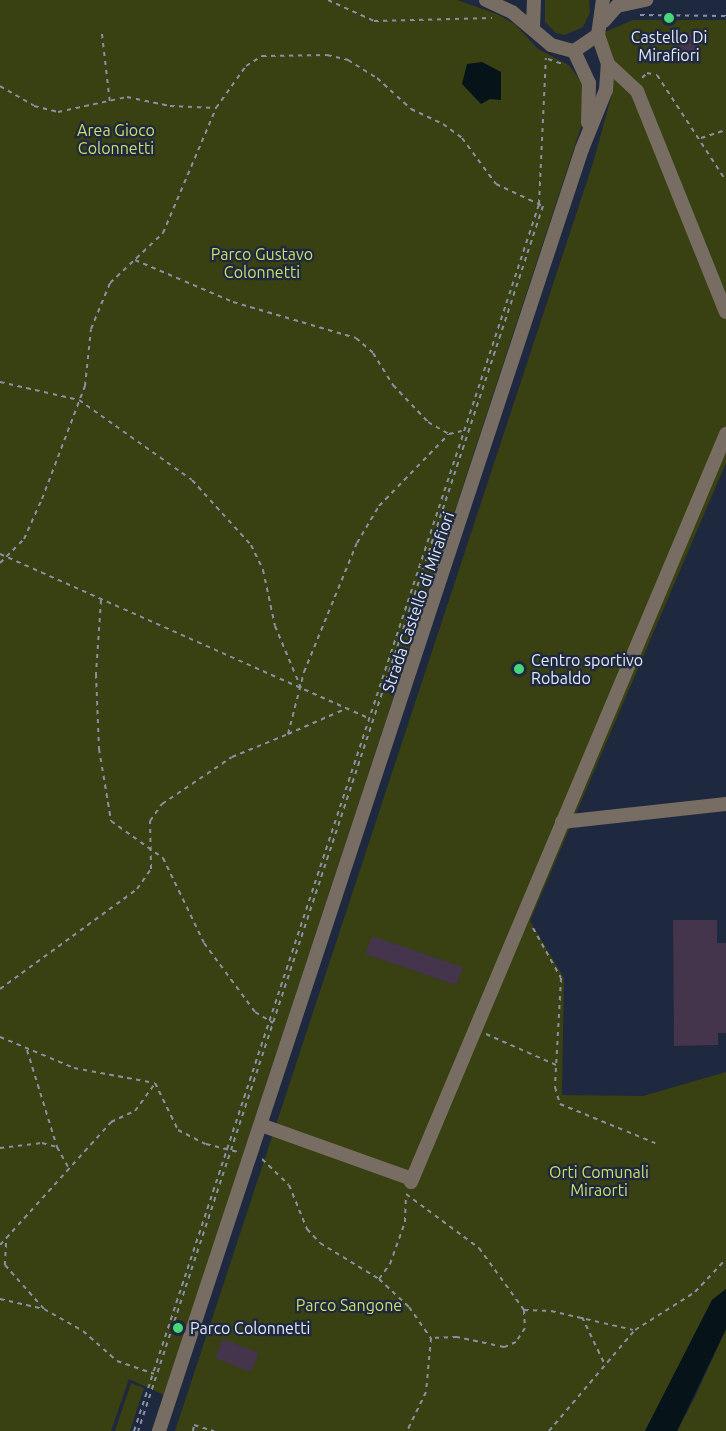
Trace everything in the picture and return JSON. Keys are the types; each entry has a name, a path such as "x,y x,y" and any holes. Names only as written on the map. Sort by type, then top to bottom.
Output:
{"street":[{"path":"486,0 533,28 551,45 574,51 598,35 604,21 617,6 646,0"},
{"path":"533,28 534,0"},
{"path":"603,0 604,21"},
{"name":"Strada Castello di Mirafiori","path":"159,1431 582,149 606,90 608,64 598,35"},
{"path":"574,51 589,83 591,108 582,149"},
{"name":"Strada Castello di Mirafiori","path":"608,64 635,89 726,312"},
{"path":"589,83 606,90 635,89"},
{"path":"261,1125 411,1177 726,434"},
{"path":"562,822 726,804"}],"path":[{"path":"328,0 374,21 498,18"},
{"path":"639,0 638,15 726,16"},
{"path":"102,34 110,103"},
{"path":"0,563 9,558 24,539 80,400 92,329 110,283 163,233 216,108 246,66 262,56 327,55 348,60 377,78 411,109 462,138 496,184 543,206 269,1020 138,1431"},
{"path":"543,55 573,73"},
{"path":"539,204 548,59"},
{"path":"635,89 647,73 657,75 726,181"},
{"path":"0,86 34,106 58,112 110,103 127,97 170,106 216,108"},
{"path":"700,138 726,130"},
{"path":"135,260 233,302 356,338 428,422 449,434 466,432"},
{"path":"0,382 80,400 192,480 250,545 262,570 275,626 303,691"},
{"path":"229,1149 273,1023 466,432"},
{"path":"288,734 303,691 304,672 357,543 379,506 449,434"},
{"path":"0,554 344,710 373,720"},
{"path":"101,600 96,674 111,821 150,845 185,898 204,943 255,1012 273,1023"},
{"path":"0,989 137,889 152,868 150,821 162,804 232,757 344,710"},
{"path":"521,920 532,926 561,978 555,1088 560,1104 655,1143"},
{"path":"475,1029 556,1065"},
{"path":"0,1036 27,1050 74,1068 155,1083"},
{"path":"27,1050 57,1147 68,1167"},
{"path":"155,1083 178,1130 251,1155 274,1167 289,1185 307,1229 320,1243 379,1279 409,1307 431,1338 426,1392 407,1431"},
{"path":"0,1245 6,1242 68,1167 111,1122 135,1111 155,1083"},
{"path":"0,1148 42,1143 57,1147"},
{"path":"379,1279 390,1264 405,1222 406,1194 479,1248 524,1310 525,1328 516,1342 504,1347 457,1337 431,1338"},
{"path":"6,1242 5,1265 44,1309"},
{"path":"549,1431 635,1330 695,1292 726,1259"},
{"path":"0,1299 44,1309 83,1331 117,1361 155,1374"},
{"path":"524,1310 582,1317 635,1330"},
{"path":"582,1317 604,1364"},
{"path":"134,1431 155,1374"},
{"path":"193,1431 194,1425 214,1431"}],"green space":[{"name":"Parco Gustavo Colonnetti","path":"0,0 457,0 497,14 516,25 538,49 569,65 582,83 585,115 164,1395 129,1379 111,1431 0,1431"},
{"path":"545,0 589,0 590,12 583,27 565,35 556,33 545,22"},
{"name":"Parco Sangone","path":"633,20 726,20 726,463 530,921 564,978 562,1095 643,1096 726,1072 726,1289 712,1300 645,1431 175,1431 593,163 613,90 598,35"},
{"path":"726,1329 726,1431 677,1431 695,1397"},
{"path":"131,1383 144,1388 130,1431 115,1431"}],"shaded area":[{"path":"482,62 501,72 501,100 490,99 481,104 462,84 467,64"},
{"path":"726,1289 726,1329 677,1431 645,1431 712,1300"}],"building":[{"path":"700,33 700,52 679,52 679,34"},
{"path":"673,920 717,920 717,943 726,943 726,1033 718,1033 718,1045 674,1046"},
{"path":"372,936 463,967 456,985 365,954"},
{"path":"223,1339 259,1353 251,1372 215,1358"}],"place":[{"name":"Castello Di Mirafiori","path":"669,18"},
{"name":"Centro sportivo Robaldo","path":"519,669"},
{"name":"Parco Colonnetti","path":"178,1328"}],"park label":[{"name":"Area Gioco Colonnetti","path":"116,139"},
{"name":"Orti Comunali Miraorti","path":"599,1181"}]}
